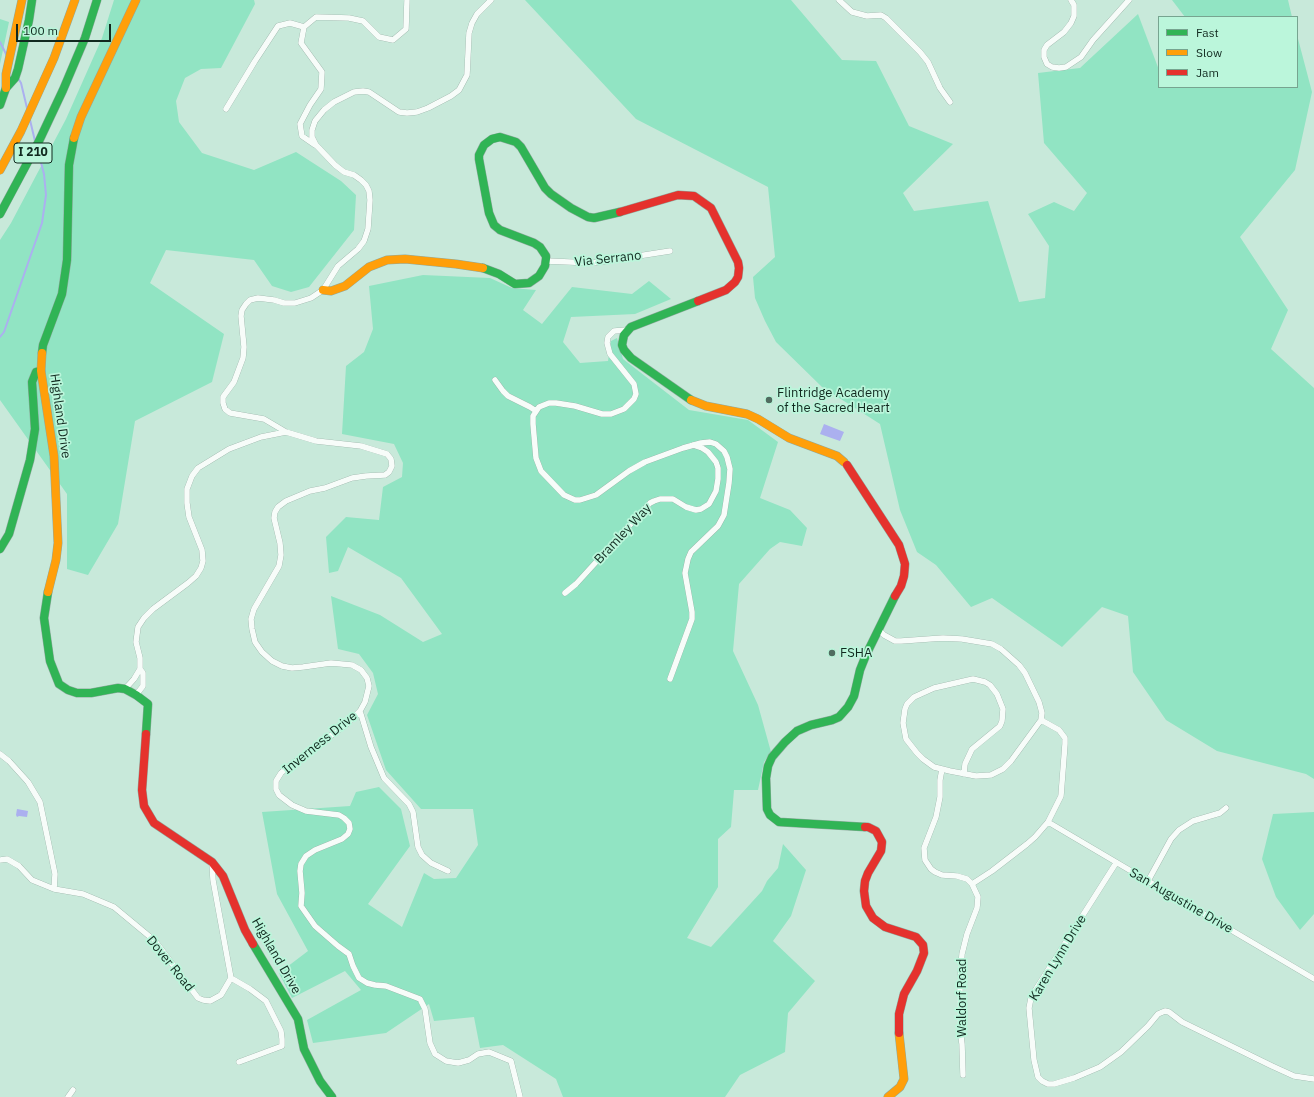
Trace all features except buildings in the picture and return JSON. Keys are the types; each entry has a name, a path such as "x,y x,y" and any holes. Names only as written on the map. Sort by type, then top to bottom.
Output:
{"main road":[{"path":"0,105 6,88 6,74 22,0"},
{"path":"6,88 15,78 29,20 32,0"},
{"name":"I 210","path":"0,170 21,131 54,58 74,0"},
{"name":"I 210","path":"0,214 39,141 63,90 85,38 97,0"},
{"name":"Highland Drive","path":"125,689 118,688 91,693 77,693 68,690 59,684 50,661 44,618 48,589 56,560 58,535 54,456 41,371 44,345 62,294 66,260 69,165 73,142 81,117 136,0"},
{"path":"324,290 331,291 338,289 369,267 396,259 456,264 483,268 495,272 515,284 529,283 539,276 545,266 546,261 546,256 540,247 534,243 500,230 494,225 488,207 479,159 481,149 484,145 492,139 500,137 516,142 521,147 539,179 548,191 571,208 588,217 601,217 678,195 694,196 711,208 738,262 738,277 726,290 638,324 627,330 622,345 627,355 690,400 706,406 747,414 790,438 837,456 845,464 899,545 905,564 906,570 901,586 888,608 866,655 860,670 854,696 848,707 844,713 832,720 811,725 797,731 772,757 768,766 766,778 766,804 770,815 779,822 868,827 876,831 882,842 880,851 865,881 864,891 866,906 869,912 879,923 893,930 916,937 920,940 924,949 923,958 900,1004 899,1041 904,1079 900,1087 888,1097"},
{"path":"0,549 9,534 30,460 35,429 32,382 36,372 41,371"},
{"path":"125,689 136,694"},
{"name":"Highland Drive","path":"136,694 148,704 142,790 144,806 154,823 212,862 223,876 245,930 298,1018 304,1049 320,1081 332,1097"}],"street":[{"path":"324,290 338,266 358,249 364,241 368,229 370,200 369,191 361,180 354,175 344,172 335,165 316,145 302,136 300,124 321,89 322,72 301,43 304,27 316,17 349,18 363,21 379,37 392,40 406,29 407,0"},
{"path":"316,145 312,137 312,130 315,121 324,110 334,102 354,92 369,92 399,112 407,113 417,112 428,108 459,90 467,74 469,33 472,23 477,14 491,0"},
{"path":"839,0 852,12 863,15 880,15 886,18 928,62 940,88 950,102"},
{"path":"1071,0 1074,6 1074,16 1071,23 1064,32 1047,45 1044,50 1044,57 1047,64 1052,67 1066,67 1081,57 1129,0"},
{"path":"226,109 278,26 290,23 304,27"},
{"name":"Via Serrano","path":"546,261 593,263 670,250"},
{"name":"Inverness Drive","path":"324,290 311,298 296,302 284,303 258,298 250,300 246,304 242,310 241,316 244,347 243,358 234,382 223,397 225,409 230,413 264,419 286,432 316,441 361,446 387,454 391,459 392,466 389,472 385,475 352,478 298,495 278,507 274,518 280,543 281,555 279,566 254,609 251,619 255,642 262,652 272,661 282,666 297,668 331,663 352,665 361,670 367,678 369,686 365,702 360,711 348,723 288,766 276,781 276,789 279,796 292,805 306,811 339,815 349,823 350,828 348,834 342,839 315,850 306,856 301,864 301,906 315,926 349,954 359,978 375,985 386,986 420,999 426,1009 426,1021 430,1043 435,1054 446,1061 458,1063 469,1060 478,1054 489,1052 511,1061 520,1097"},
{"path":"627,330 614,331 608,337 607,342 610,354 634,384 636,394 634,399 624,409 611,414 602,414 556,402 539,407 533,416 536,458 546,477 564,495 575,500 587,499 596,496 629,471 645,462 693,445 710,442 721,447 729,463 729,484 724,515 714,530 691,552 686,566 685,573 692,620 670,679"},
{"path":"495,380 502,391 508,396 536,411"},
{"path":"136,694 143,686 143,674 140,669 140,658 136,642 138,627 153,609 196,576 203,561 202,550 191,524 187,503 188,489 192,476 198,468 229,449 261,437 286,432"},
{"name":"Bramley Way","path":"565,593 576,584 650,503 667,498 673,499 686,507 696,510 709,504 713,498 717,485 718,468 716,462 708,452 693,445"},
{"path":"879,630 884,635 895,641 943,638 962,639 992,644 1009,655 1025,673 1038,702 1042,714 1041,720 1011,761 1003,769 984,777 964,774 934,767 923,759 906,739 903,718 905,709 910,700 924,691 973,679 980,680 990,685 997,694 1003,705 1004,716 1000,726 972,749 965,764 964,774"},
{"path":"125,689 140,669"},
{"path":"360,711 371,747 384,778 409,804 413,812 418,847 422,855 431,863 448,871"},
{"path":"942,769 940,780 940,797 936,817 924,848 925,860 927,865 935,872 942,875 962,877 967,879 972,884 992,871 1035,837 1048,822 1061,796 1065,738 1059,730 1041,720"},
{"path":"0,754 9,761 28,782 40,802 55,874 54,889"},
{"path":"1148,881 1171,839 1179,830 1193,821 1220,813 1226,808"},
{"name":"San Augustine Drive","path":"1048,822 1314,979"},
{"name":"Dover Road","path":"0,860 6,858 19,866 32,880 54,889 83,894 114,907 155,940 198,998 210,1001 222,995 231,978"},
{"path":"212,862 213,880 231,978 250,989 266,1001 281,1031 282,1046 239,1062"},
{"name":"Karen Lynn Drive","path":"1116,863 1031,998 1029,1008 1034,1060 1038,1077 1042,1082 1054,1084 1074,1078 1100,1067 1121,1052 1148,1026 1158,1014 1165,1011 1182,1022 1272,1066 1294,1076 1314,1080"},
{"name":"Waldorf Road","path":"963,1075 960,1029 960,981 962,954 978,903 978,897 972,884"},
{"path":"68,1097 73,1090"}],"green space":[{"path":"114,0 254,0 255,4 221,68 201,69 185,78 176,101 179,122 202,153 254,170 296,152 341,181 356,195 354,230 309,287 291,292 272,286 254,260 166,250 150,283 224,334 212,382 135,421 118,524 88,575 67,569 67,494 0,400 0,240 11,223 66,119 102,38"},
{"path":"525,0 791,0 842,60 876,61 909,126 953,144 903,193 914,211 988,201 1019,302 1045,298 1049,246 1028,214 1054,202 1074,211 1087,193 1044,143 1038,73 1080,68 1138,14 1158,67 1158,88 1298,88 1298,39 1312,92 1295,170 1240,237 1288,310 1271,349 1314,388 1314,779 1306,774 1217,751 1166,720 1133,672 1128,616 1102,607 1062,647 992,598 971,607 936,565 917,552 900,510 880,424 822,387 776,342 765,321 755,298 753,277 775,257 768,187 636,119"},
{"path":"1172,0 1288,0 1292,16 1184,16"},
{"path":"0,19 9,22 0,64"},
{"path":"423,275 490,278 512,288 536,290 523,310 542,324 572,287 632,294 649,281 671,299 635,314 571,317 563,342 580,363 608,361 611,341 617,338 623,359 689,410 748,420 778,442 760,498 790,510 807,528 802,546 780,542 770,549 739,584 733,651 758,705 771,752 764,762 758,790 734,790 731,827 718,839 718,887 687,938 711,947 762,891 767,881 778,868 783,844 806,870 791,916 773,941 815,981 788,1013 785,1052 740,1075 725,1097 563,1097 556,1079 503,1045 480,1048 474,1017 434,1021 429,1004 386,1033 313,1043 307,1020 361,990 345,971 292,998 279,973 308,951 277,894 262,812 350,806 356,792 379,787 401,809 410,846 368,904 402,927 424,873 434,879 456,878 478,845 473,809 421,809 386,770 367,715 378,694 373,673 359,654 338,649 331,596 380,615 423,642 442,634 401,578 348,547 338,571 329,573 326,537 346,517 379,520 383,487 402,477 403,463 394,444 342,434 346,366 364,352 373,329 369,286"},
{"path":"1314,812 1314,914 1300,930 1276,897 1262,859 1273,814"}],"water":[{"path":"824,424 844,432 840,441 820,434"},
{"path":"17,809 28,811 27,817 17,817"}],"waterway":[{"path":"0,42 7,56"},
{"path":"18,78 21,83 27,108"},
{"path":"30,120 35,141"},
{"path":"0,337 4,332 42,223 46,195 44,174 38,151"}],"traffic: fast":[{"path":"0,105 6,88 15,78 18,69 32,0"},
{"path":"0,214 39,141 63,90 85,38 97,0"},
{"path":"483,268 499,274 515,284 529,283 539,276 545,266 546,259 546,256 540,247 534,243 500,230 494,225 489,213 479,159 479,155 484,145 492,139 500,137 516,142 521,147 545,188 571,208 588,217 594,218 620,212"},
{"path":"42,353 43,345 62,294 67,260 69,165 74,138"},
{"path":"691,400 631,358 624,350 622,345 624,335 631,327 698,301"},
{"path":"0,549 9,534 30,460 35,429 32,382 36,372 41,371"},
{"path":"48,592 44,618 50,661 59,684 68,690 77,693 91,693 118,688 125,689 136,695 148,704 146,734"},
{"path":"865,827 779,822 770,815 767,809 766,778 768,766 772,757 797,731 811,725 839,717 848,707 854,696 860,670 866,655 895,596"},
{"path":"253,944 298,1019 304,1049 320,1081 332,1097"}],"traffic: slow":[{"path":"6,88 6,74 22,0"},
{"path":"0,170 21,131 54,58 75,0"},
{"path":"74,138 81,117 136,0"},
{"path":"323,290 331,291 345,286 369,267 387,260 405,259 483,268"},
{"path":"42,353 41,371 54,456 58,543 56,560 48,592"},
{"path":"691,400 706,406 747,414 789,438 837,456 844,462"},
{"path":"888,1097 900,1087 904,1079 899,1033"}],"traffic: jam":[{"path":"620,212 678,195 694,196 711,208 738,262 738,277 726,290 698,301"},
{"path":"847,465 899,545 905,564 901,586 895,596"},
{"path":"146,734 142,790 144,806 154,823 212,862 223,876 245,930 253,944"},
{"path":"865,827 876,831 882,842 881,851 865,881 864,891 866,906 873,918 885,927 916,937 923,945 924,953 917,971 904,994 899,1014 899,1033"}],"place":[{"name":"Flintridge Academy of the Sacred Heart","path":"769,400"},
{"name":"FSHA","path":"832,653"}]}
